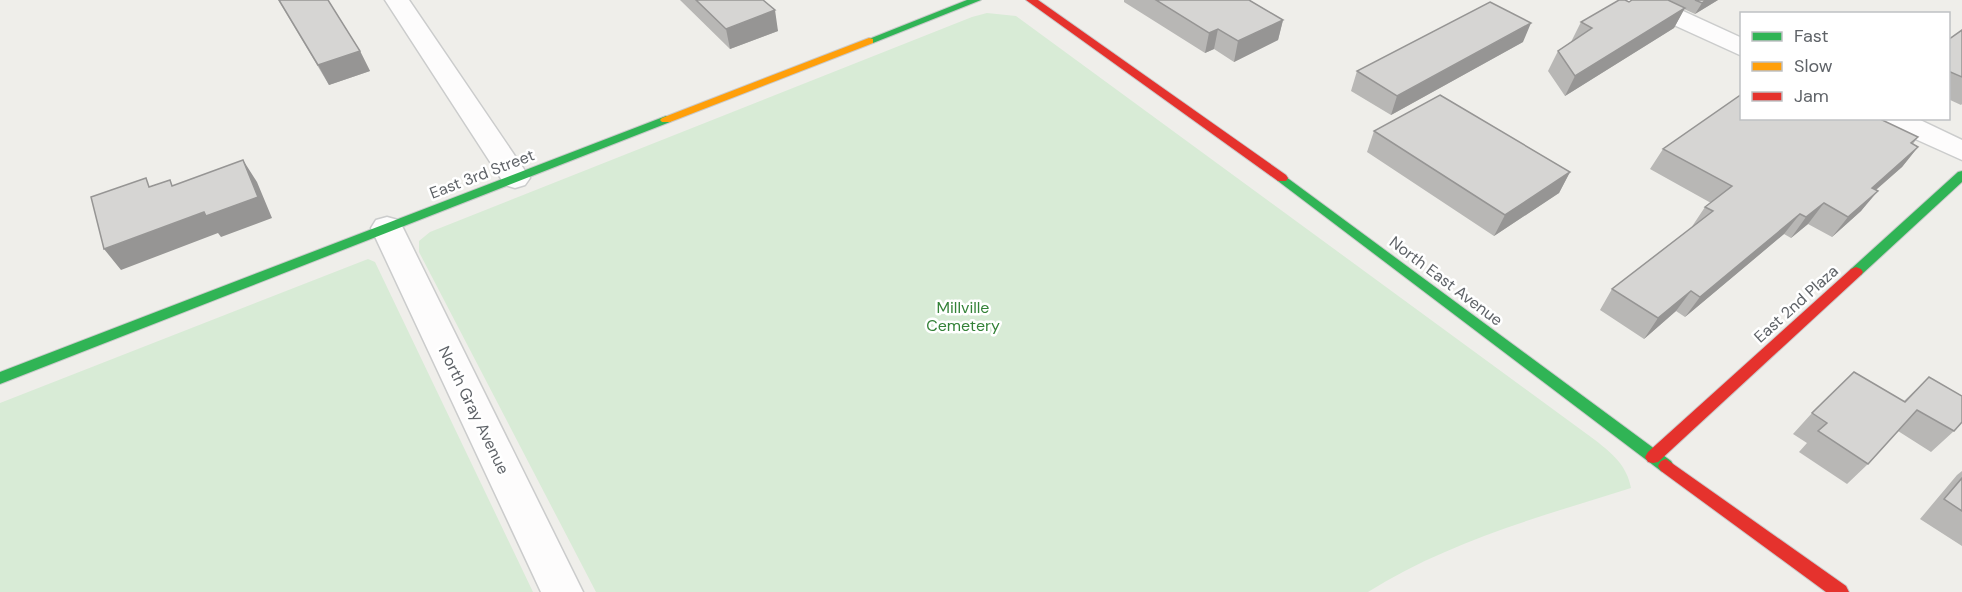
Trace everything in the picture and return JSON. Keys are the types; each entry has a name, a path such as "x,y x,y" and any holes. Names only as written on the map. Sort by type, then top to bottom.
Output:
{"street":[{"path":"397,0 515,178"},
{"name":"East 3rd Street","path":"0,378 976,0"},
{"name":"North East Avenue","path":"1031,0 1242,148 1653,457 1840,592"},
{"path":"1639,0 1740,47"},
{"path":"1896,120 1962,151"},
{"name":"East 2nd Plaza","path":"1653,457 1962,175"},
{"name":"North Gray Avenue","path":"387,228 562,592"}],"green space":[{"name":"Millville Cemetery","path":"987,13 1016,16 1595,440 1618,461 1626,473 1631,488 1530,520 1462,545 1398,574 1368,592 596,592 419,252 419,241 430,232"},
{"path":"368,259 375,262 533,592 0,592 0,403"}],"building":[{"path":"279,0 328,0 360,51 318,65"},
{"path":"696,0 763,0 775,10 726,29"},
{"path":"1156,0 1249,0 1283,20 1238,41 1218,29 1209,33"},
{"path":"1619,0 1629,2 1632,0 1668,0 1685,8 1575,76 1558,51 1592,28 1581,22"},
{"path":"1490,2 1531,23 1397,96 1357,71"},
{"path":"1962,30 1962,77 1950,72 1950,39"},
{"path":"1440,95 1570,172 1505,215 1374,131"},
{"path":"1740,95 1740,120 1882,120 1918,137 1911,143 1918,147 1872,188 1878,191 1848,217 1824,203 1806,217 1800,214 1700,297 1691,291 1658,318 1612,289 1713,211 1705,207 1732,186 1663,149"},
{"path":"243,160 258,197 206,216 204,212 104,249 91,197 146,178 149,187 170,180 172,186"},
{"path":"1854,372 1905,402 1929,377 1962,396 1962,422 1954,431 1917,410 1868,464 1818,431 1827,423 1812,413"},
{"path":"1962,478 1962,511 1944,499"}],"traffic: fast":[{"path":"869,41 976,0"},
{"path":"0,378 666,120"},
{"path":"1856,272 1962,175"},
{"path":"1282,178 1666,466"}],"traffic: slow":[{"path":"666,120 869,41"}],"traffic: jam":[{"path":"1031,0 1282,178"},
{"path":"1653,457 1856,272"},
{"path":"1666,466 1840,592"}]}
